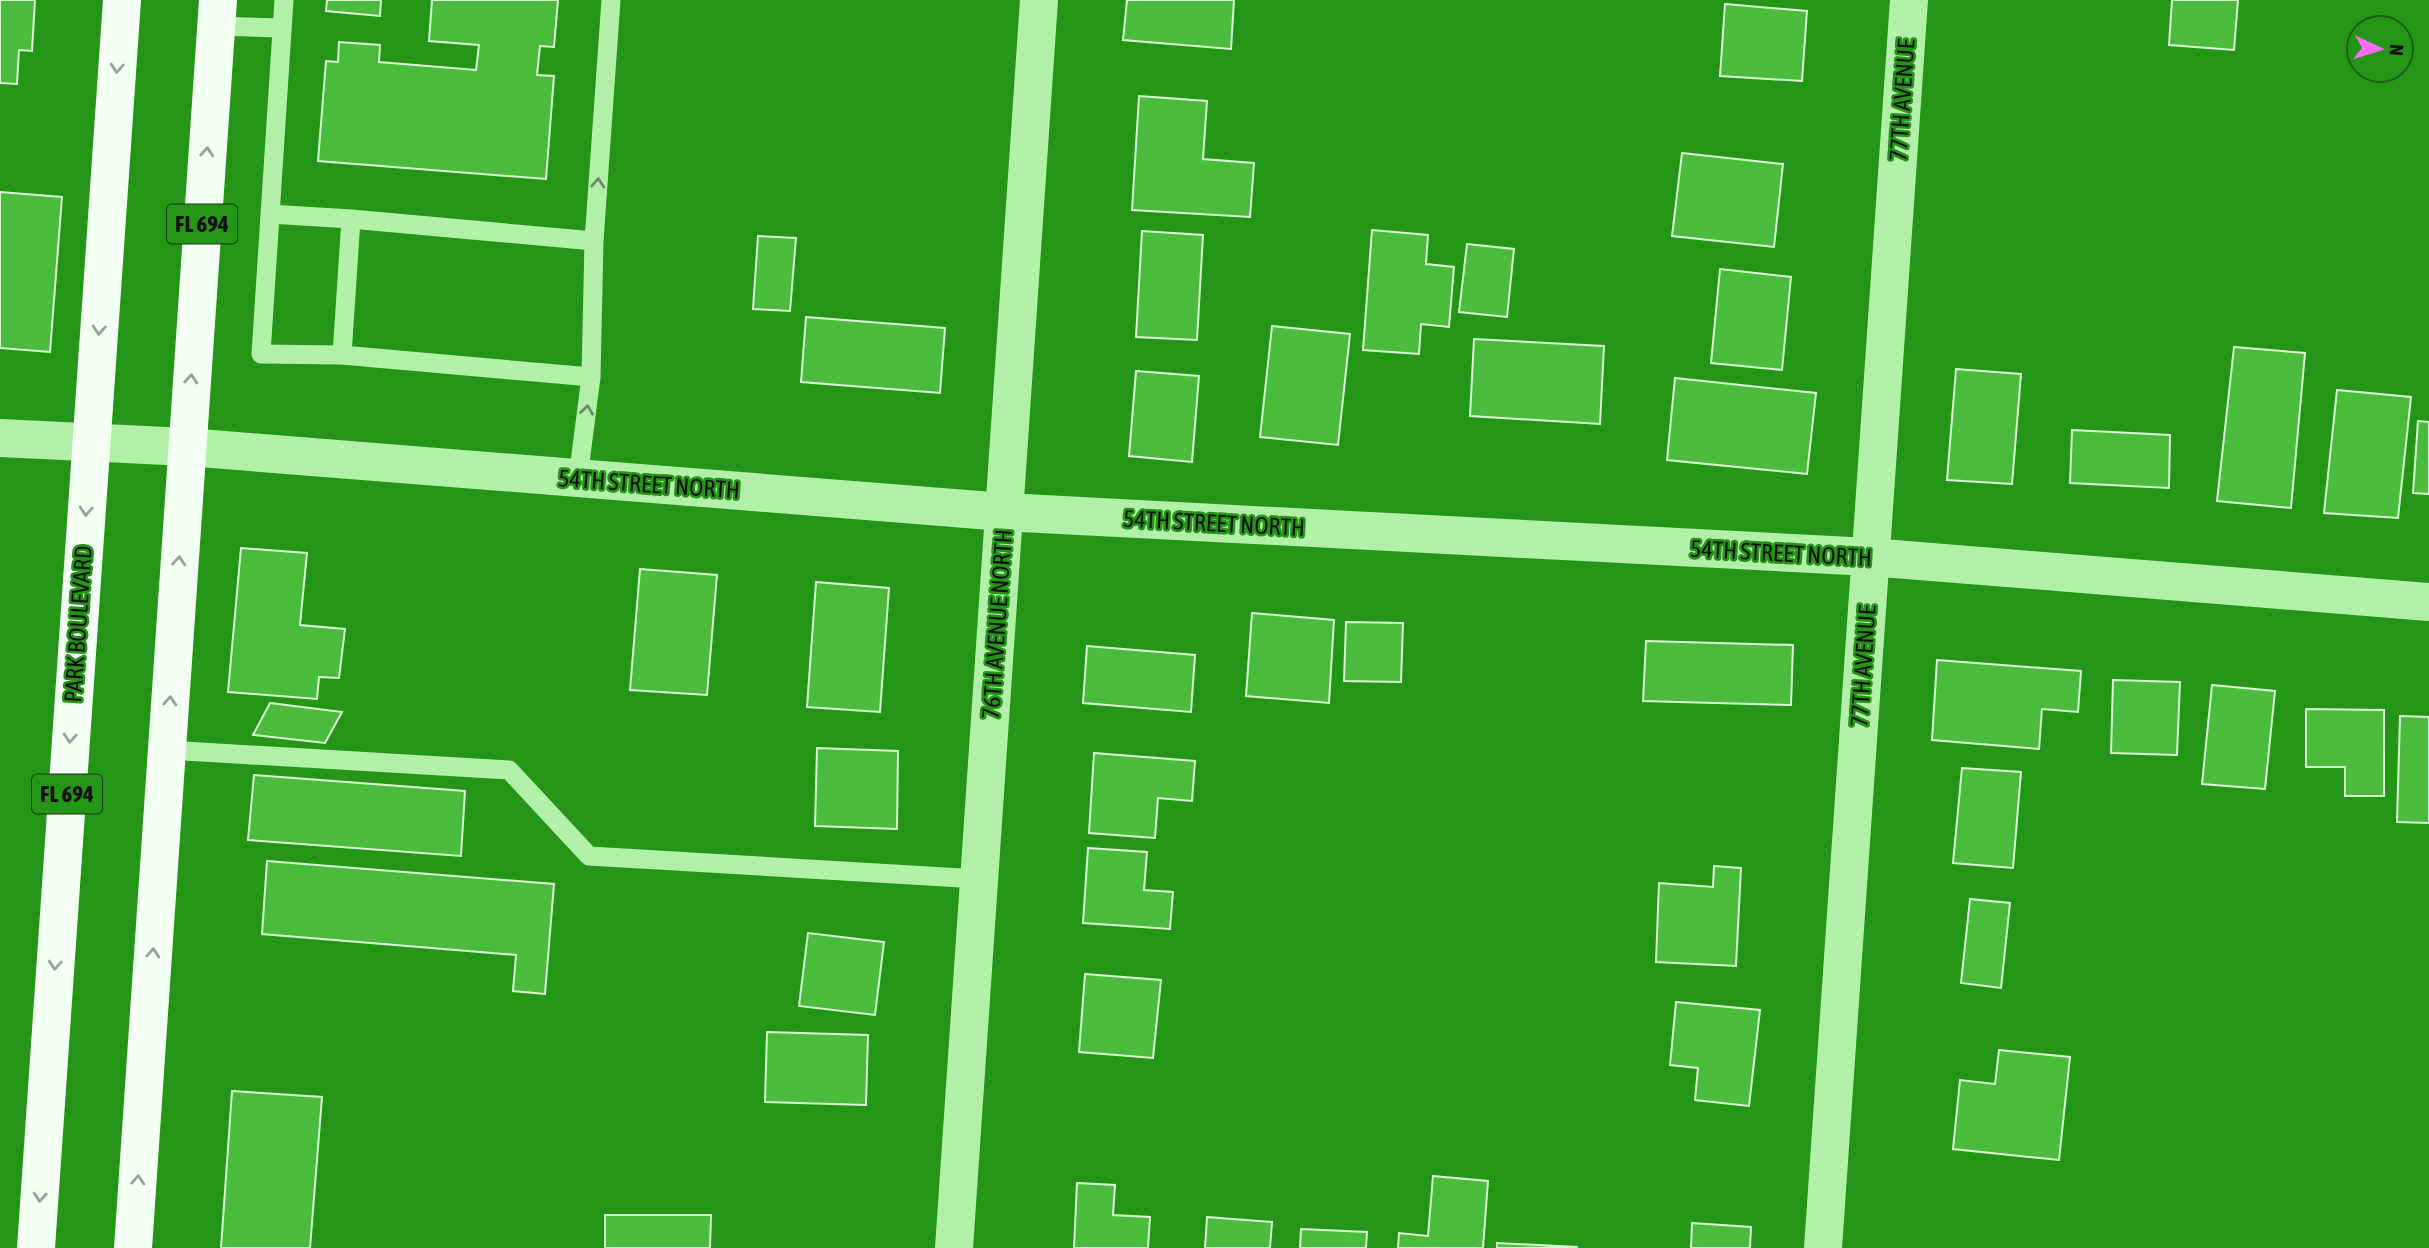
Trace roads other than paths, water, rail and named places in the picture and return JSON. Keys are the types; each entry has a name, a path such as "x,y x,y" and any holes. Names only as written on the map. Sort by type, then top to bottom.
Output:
{"main road":[{"name":"PARK BOULEVARD","path":"36,1248 122,0"},
{"name":"FL 694","path":"133,1248 217,13"}],"street":[{"name":"76TH AVENUE NORTH","path":"954,1248 1039,0"},
{"name":"77TH AVENUE","path":"1823,1248 1909,0"},
{"name":"54TH STREET NORTH","path":"0,438 187,447 1004,512 1871,557 2429,602"}],"lane":[{"path":"284,0 261,354 342,355 591,377"},
{"path":"578,478 591,377 594,241 611,0"},
{"path":"217,13 282,28"},
{"path":"270,214 594,241"},
{"path":"342,355 351,219"},
{"path":"167,750 509,770 589,856 979,879"}]}
